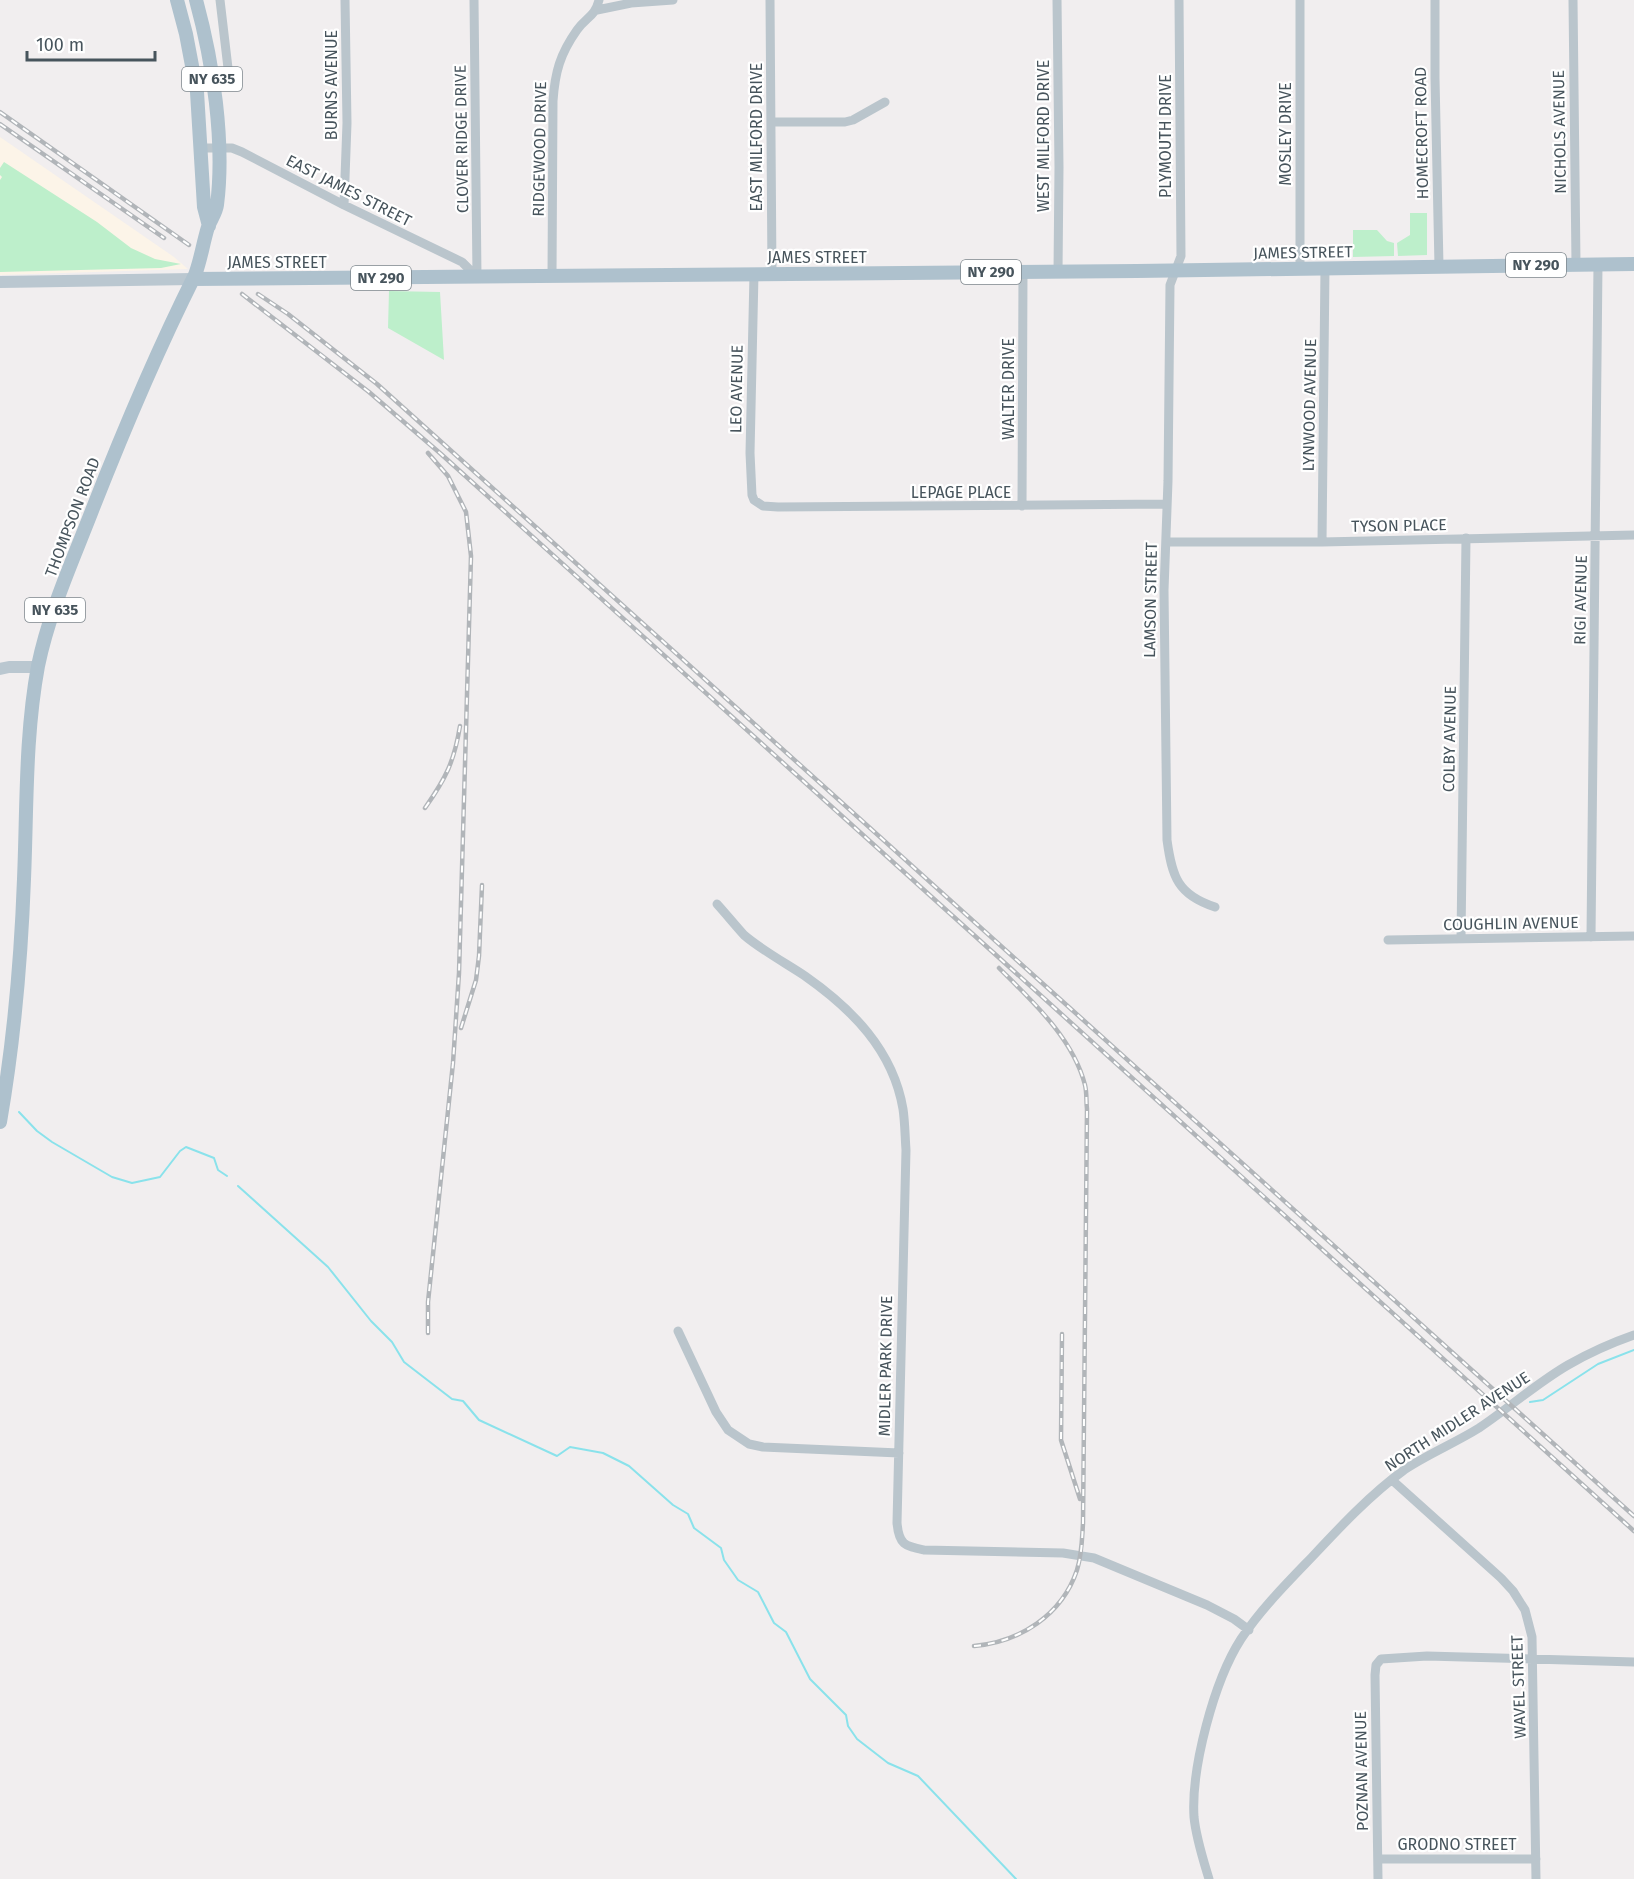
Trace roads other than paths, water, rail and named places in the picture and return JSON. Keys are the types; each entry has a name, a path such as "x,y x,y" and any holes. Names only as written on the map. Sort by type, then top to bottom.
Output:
{"main road":[{"name":"THOMPSON ROAD","path":"177,0 197,92 204,207 208,226"},
{"name":"THOMPSON ROAD","path":"0,1122 17,1003 29,746 38,667 45,638 65,579 104,478 193,279 201,259 208,226 217,209 219,147 210,66 196,0"},
{"name":"JAMES STREET","path":"0,282 1175,271 1634,264"},
{"path":"0,669 38,667"}],"street":[{"path":"220,0 228,68"},
{"name":"BURNS AVENUE","path":"344,205 347,123 345,0"},
{"name":"CLOVER RIDGE DRIVE","path":"474,0 477,277"},
{"path":"598,5 682,0"},
{"name":"EAST MILFORD DRIVE","path":"770,0 772,274"},
{"name":"WEST MILFORD DRIVE","path":"1057,0 1058,272"},
{"name":"PLYMOUTH DRIVE","path":"1175,271 1181,256 1179,0"},
{"name":"MOSLEY DRIVE","path":"1300,0 1300,268"},
{"name":"HOMECROFT ROAD","path":"1435,0 1439,266"},
{"name":"NICHOLS AVENUE","path":"1573,0 1576,264"},
{"name":"RIDGEWOOD DRIVE","path":"552,276 554,78 560,58 578,28 598,5"},
{"path":"772,122 845,122 885,102"},
{"name":"EAST JAMES STREET","path":"202,148 232,148 462,262 477,277"},
{"name":"RIGI AVENUE","path":"1591,937 1598,264"},
{"name":"LYNWOOD AVENUE","path":"1322,542 1325,268"},
{"name":"LAMSON STREET","path":"1175,271 1170,285 1164,590 1167,840 1170,860 1183,891 1197,901 1215,907"},
{"name":"WALTER DRIVE","path":"1022,506 1023,272"},
{"name":"LEO AVENUE","path":"754,274 750,453 752,495 757,503"},
{"name":"LEPAGE PLACE","path":"757,503 763,506 778,507 1167,504"},
{"name":"TYSON PLACE","path":"1166,542 1322,542 1634,535"},
{"name":"COLBY AVENUE","path":"1461,939 1466,538"},
{"name":"MIDLER PARK DRIVE","path":"717,904 745,936 812,981 855,1015 877,1044 897,1087 903,1110 906,1150 898,1532 902,1542 907,1547 924,1550 1063,1553 1094,1558 1207,1605 1249,1630"},
{"name":"COUGHLIN AVENUE","path":"1388,940 1634,936"},
{"path":"678,1331 716,1412 728,1430 749,1444 763,1447 899,1453"},
{"name":"NORTH MIDLER AVENUE","path":"1209,1879 1199,1845 1194,1815 1198,1768 1213,1701 1221,1677 1241,1640 1270,1601 1365,1503 1392,1480 1479,1428 1567,1365 1610,1343 1634,1335"},
{"name":"WAVEL STREET","path":"1392,1480 1513,1591 1529,1620 1534,1659 1536,1879"},
{"name":"POZNAN AVENUE","path":"1378,1879 1375,1675 1377,1662 1384,1657 1416,1656 1534,1659"},
{"path":"1534,1659 1634,1662"},
{"name":"GRODNO STREET","path":"1378,1859 1536,1859"}],"waterway":[{"path":"19,1112 37,1131 52,1142 112,1177 132,1183 160,1177 180,1151 186,1147 214,1158 218,1170 227,1176"},
{"path":"238,1186 328,1267 371,1321 392,1342 404,1362 452,1399 463,1401 479,1420 557,1456 570,1447 603,1453 629,1466 673,1505 688,1514 694,1528 721,1548 724,1560 738,1580 758,1592 774,1623 786,1632 810,1679 846,1715 848,1726 857,1739 888,1763 918,1776 1016,1879"},
{"path":"1530,1402 1543,1400 1598,1364 1634,1350"}],"railway":[{"path":"0,112 189,245"},
{"path":"0,124 164,238"},
{"path":"242,294 369,392 441,454 1634,1531"},
{"path":"258,294 288,314 377,384 1634,1516"},
{"path":"428,453 448,476 466,512 471,556 459,973 453,1063 428,1302 428,1333"},
{"path":"425,808 448,769 460,726"},
{"path":"461,1028 476,980 482,885"},
{"path":"974,1646 1007,1639 1023,1632 1050,1613 1070,1586 1077,1570 1083,1523 1086,1088 1079,1068 1061,1036 1038,1007 999,968"},
{"path":"1062,1334 1061,1440 1080,1499"}]}
